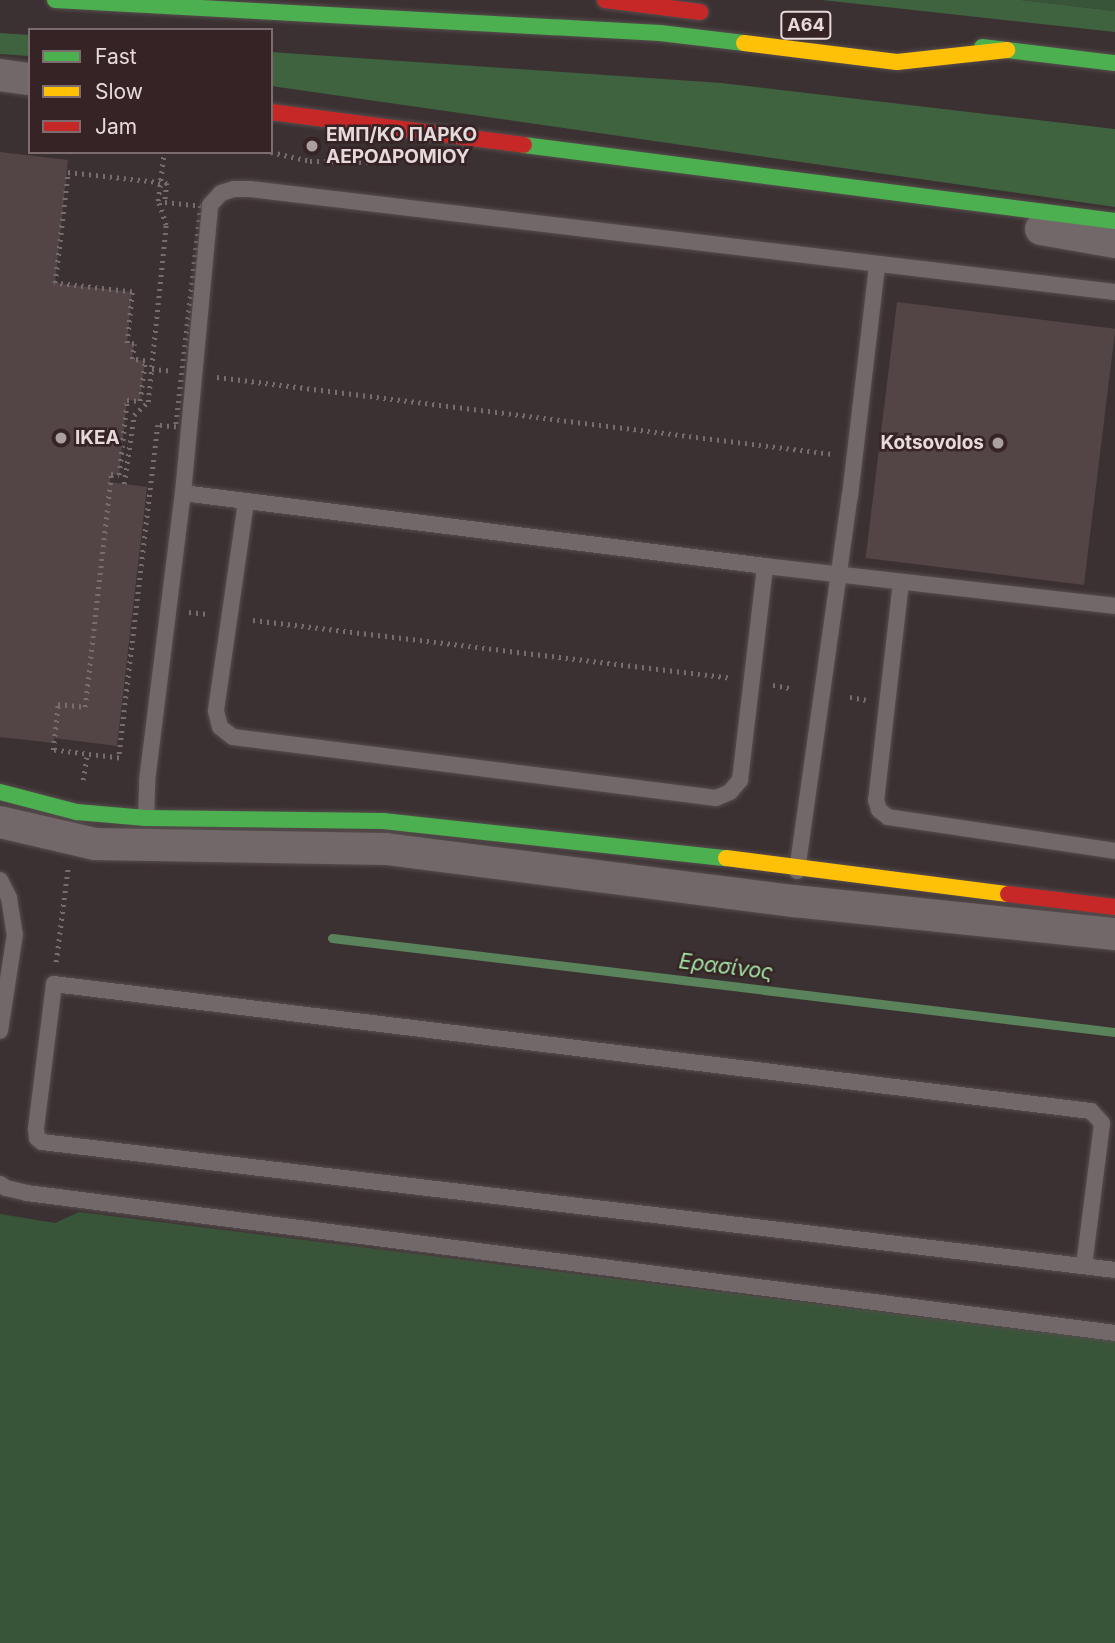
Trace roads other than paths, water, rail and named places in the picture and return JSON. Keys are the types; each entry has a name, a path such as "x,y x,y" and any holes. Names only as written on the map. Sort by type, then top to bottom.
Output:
{"main road":[{"path":"55,0 660,33 897,62 1007,50"},
{"path":"605,0 716,14"},
{"path":"938,41 1115,63"},
{"path":"273,111 989,207 1115,221"},
{"path":"0,792 145,831 383,821 690,853 797,869 1115,907"}],"street":[{"path":"0,75 28,79"},
{"path":"989,207 1020,225 1115,242"},
{"path":"0,822 73,841 145,831 386,849 794,901 1115,934"}],"lane":[{"path":"145,831 147,781 183,493 188,373 210,205 221,193 234,189 1115,292"},
{"path":"794,901 855,457 877,265"},
{"path":"183,493 839,575 1115,606"},
{"path":"246,502 216,711 220,727 233,737 716,798 730,792 740,780 765,566"},
{"path":"901,582 876,800 879,810 888,817 1115,851"},
{"path":"0,880 9,898 15,934 0,1031"},
{"path":"1084,1266 1102,1123 1091,1111 54,984 36,1129 37,1138 42,1142 1115,1270"},
{"path":"0,1184 27,1193 1115,1333"}],"waterway":[{"name":"Ερασίνος","path":"332,938 1115,1032"}],"place":[{"name":"ΕΜΠ/ΚΟ ΠΑΡΚΟ ΑΕΡΟΔΡΟΜΙΟΥ","path":"312,146"},
{"name":"IKEA","path":"61,438"},
{"name":"Kotsovolos","path":"998,443"}]}
